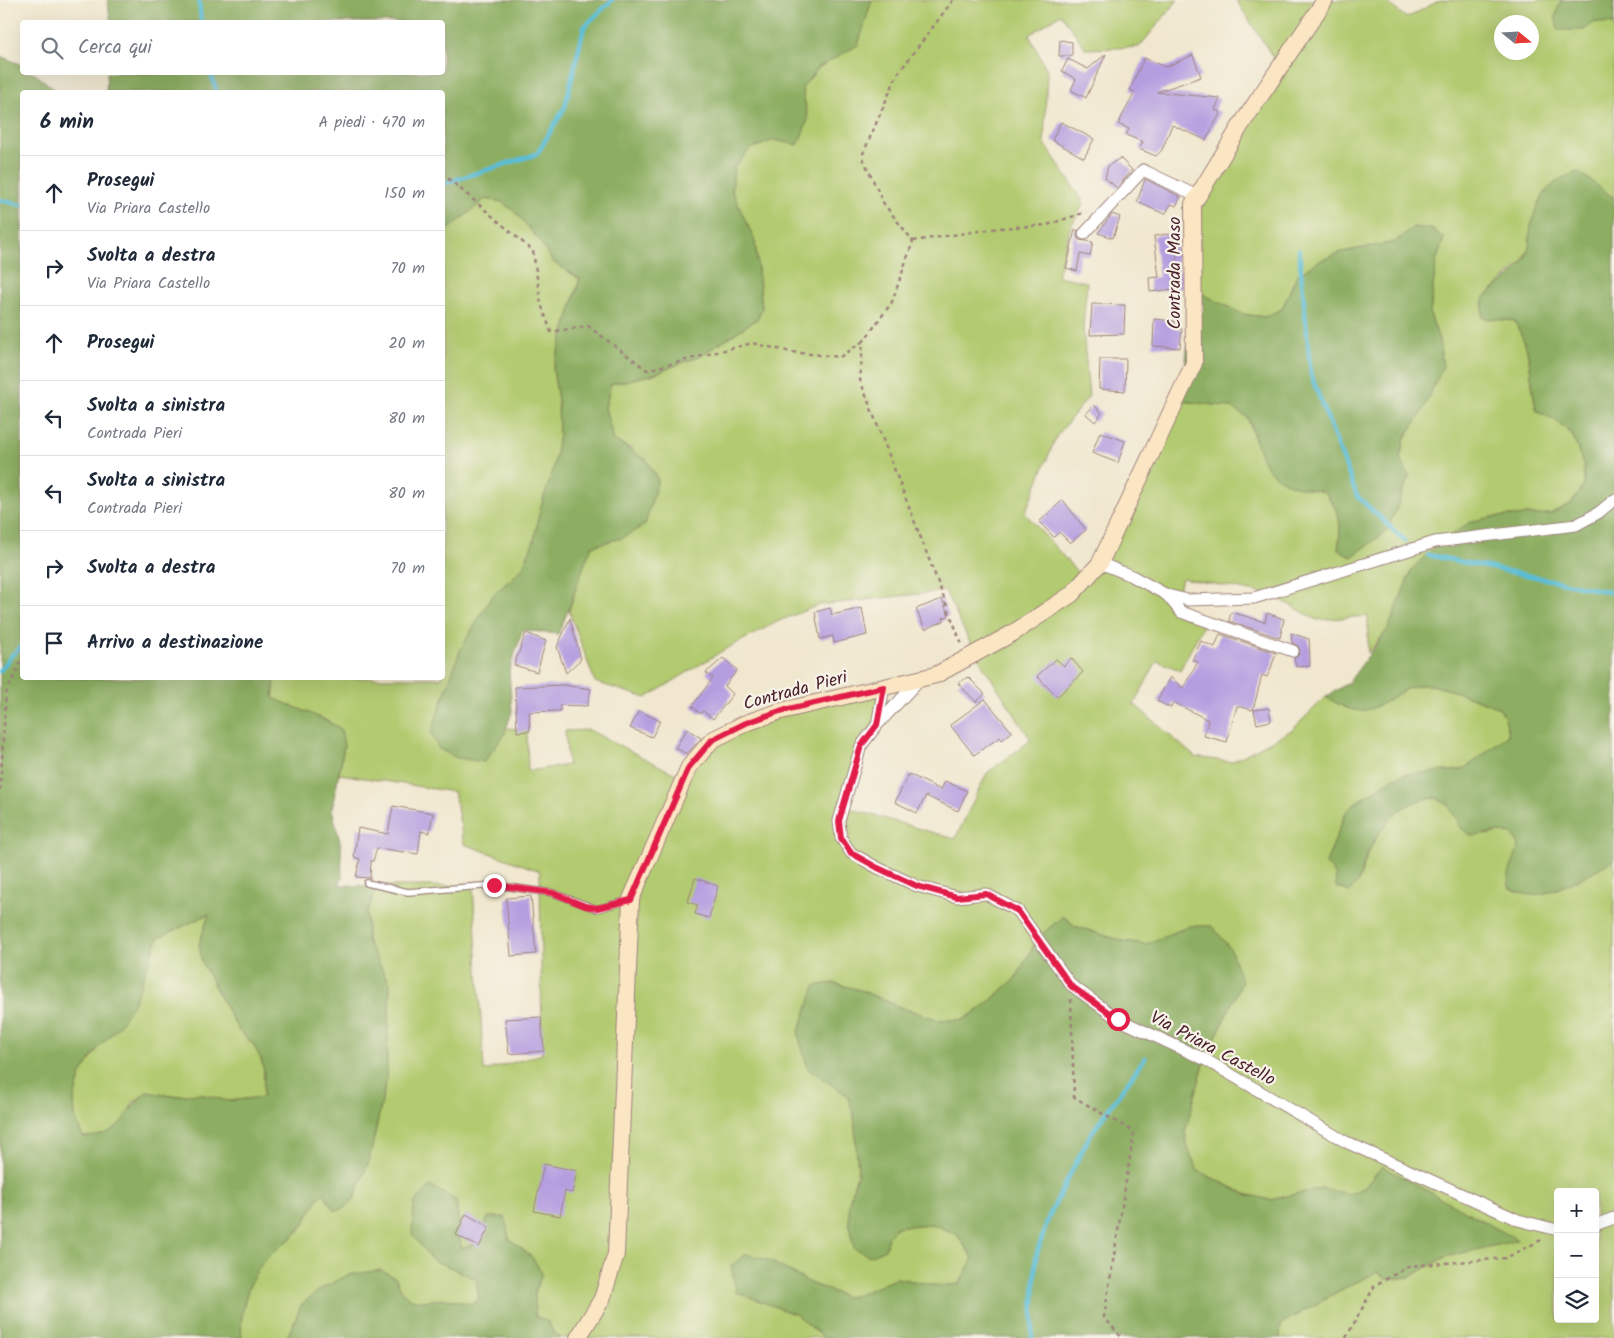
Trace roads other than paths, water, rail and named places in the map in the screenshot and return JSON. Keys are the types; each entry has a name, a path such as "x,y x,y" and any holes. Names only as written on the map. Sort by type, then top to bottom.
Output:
{"street":[{"name":"Contrada Maso","path":"966,658 1013,633 1072,594 1100,563 1194,364 1193,204 1241,124 1326,0"},
{"path":"1084,234 1143,170 1198,196"},
{"path":"1100,563 1132,576 1167,595 1188,600 1254,598 1435,542 1576,525 1598,513 1614,500"},
{"path":"1167,595 1181,612 1293,651"},
{"name":"Contrada Pieri","path":"631,900 689,767 712,740 746,723 780,711 936,675 966,658"},
{"name":"Via Priara Castello","path":"920,679 877,725 861,746 839,821 841,838 851,853 917,886 957,897 986,894 1018,911 1071,986 1118,1019 1206,1060 1346,1142 1518,1220 1553,1233"},
{"path":"877,725 884,687"},
{"path":"578,1338 602,1299 616,1254 631,900"},
{"path":"1599,1224 1614,1218"}],"lane":[{"path":"367,883 408,892 494,885 553,893 585,906 597,908 631,900"}],"waterway":[{"path":"199,0 201,20"},
{"path":"445,183 537,154 565,107 584,27 612,0"},
{"path":"211,75 216,90"},
{"path":"0,200 20,205"},
{"path":"1299,250 1311,375 1357,496 1405,541"},
{"path":"1428,555 1614,593"},
{"path":"0,671 20,648"},
{"path":"1032,1338 1036,1256 1049,1216 1090,1135 1145,1058"}]}
